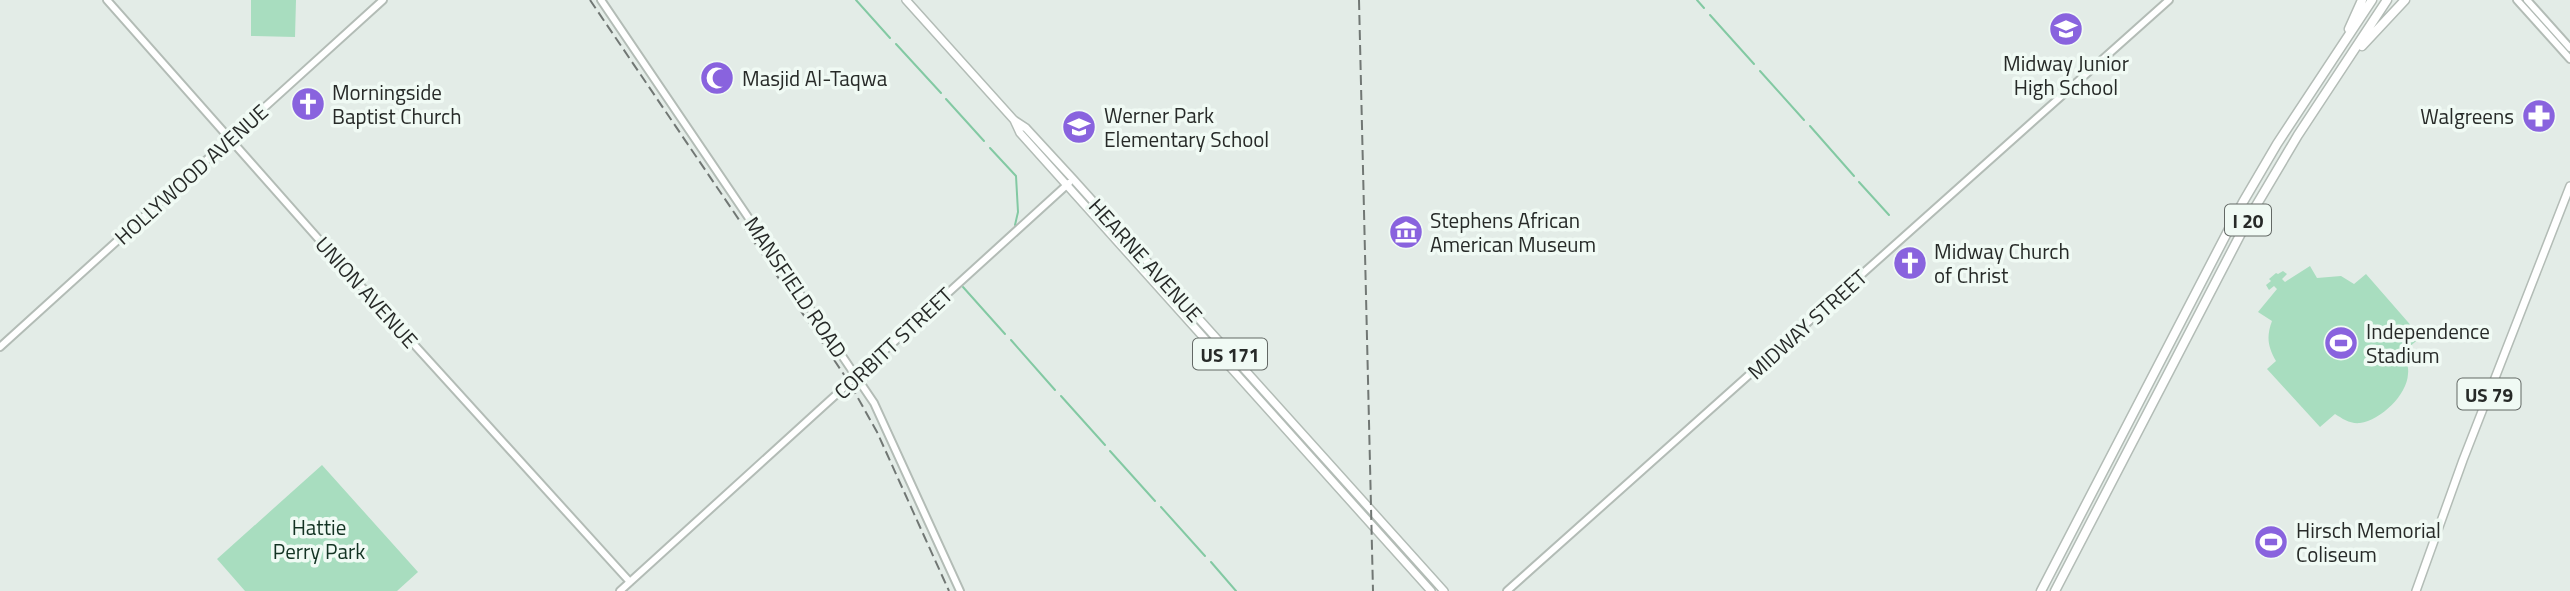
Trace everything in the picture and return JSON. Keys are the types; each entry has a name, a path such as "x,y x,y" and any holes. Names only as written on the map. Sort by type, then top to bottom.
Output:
{"highway":[{"path":"2340,50 2362,0"},
{"name":"I 20","path":"2041,591 2243,202 2277,144 2372,0"},
{"name":"I 20","path":"2055,591 2255,206 2298,135 2387,0"},
{"path":"2354,53 2404,0"}],"main road":[{"name":"HEARNE AVENUE","path":"906,0 1014,120 1017,130 1069,182 1444,591"},
{"name":"HEARNE AVENUE","path":"1069,182 1432,591"},
{"name":"US 79","path":"2417,591 2467,449 2570,186"}],"street":[{"name":"UNION AVENUE","path":"107,0 630,582"},
{"name":"HOLLYWOOD AVENUE","path":"0,347 383,0"},
{"name":"MANSFIELD ROAD","path":"601,0 874,403 960,591"},
{"name":"MIDWAY STREET","path":"1507,591 2169,0"},
{"path":"2518,0 2570,59"},
{"path":"2527,0 2570,48"},
{"name":"CORBITT STREET","path":"620,591 1069,182"}],"green space":[{"path":"251,0 296,0 295,37 251,36"},
{"name":"Independence Stadium","path":"2310,266 2317,278 2341,276 2354,284 2366,274 2421,337 2402,353 2408,371 2407,382 2398,398 2384,412 2368,421 2353,423 2335,414 2320,427 2267,369 2276,361 2269,342 2272,321 2258,312 2277,289 2274,286 2269,290 2266,285 2276,273 2283,271 2287,274 2282,279 2285,282"},
{"name":"Hattie Perry Park","path":"322,465 418,572 397,591 245,591 217,559"}],"waterway":[{"path":"856,0 890,38"},
{"path":"1697,0 1704,8"},
{"path":"1710,15 1754,64"},
{"path":"896,44 941,93"},
{"path":"1760,71 1804,120"},
{"path":"946,99 984,141"},
{"path":"1810,126 1854,176"},
{"path":"990,148 1016,176 1018,212 1015,225"},
{"path":"1859,182 1889,215"},
{"path":"963,287 1005,334"},
{"path":"1011,340 1055,390"},
{"path":"1061,396 1105,445"},
{"path":"1110,451 1155,501"},
{"path":"1161,507 1205,556"},
{"path":"1211,562 1236,591"}],"railway":[{"path":"590,0 849,382 877,432 949,591"},
{"path":"1359,0 1373,591"}],"place":[{"name":"Midway Junior High School","path":"2066,29"},
{"name":"Masjid Al-Taqwa","path":"717,78"},
{"name":"Morningside Baptist Church","path":"308,104"},
{"name":"Walgreens","path":"2539,116"},
{"name":"Werner Park Elementary School","path":"1079,127"},
{"name":"Stephens African American Museum","path":"1406,232"},
{"name":"Midway Church of Christ","path":"1910,263"},
{"name":"Independence Stadium","path":"2341,343"},
{"name":"Hirsch Memorial Coliseum","path":"2271,542"}]}
